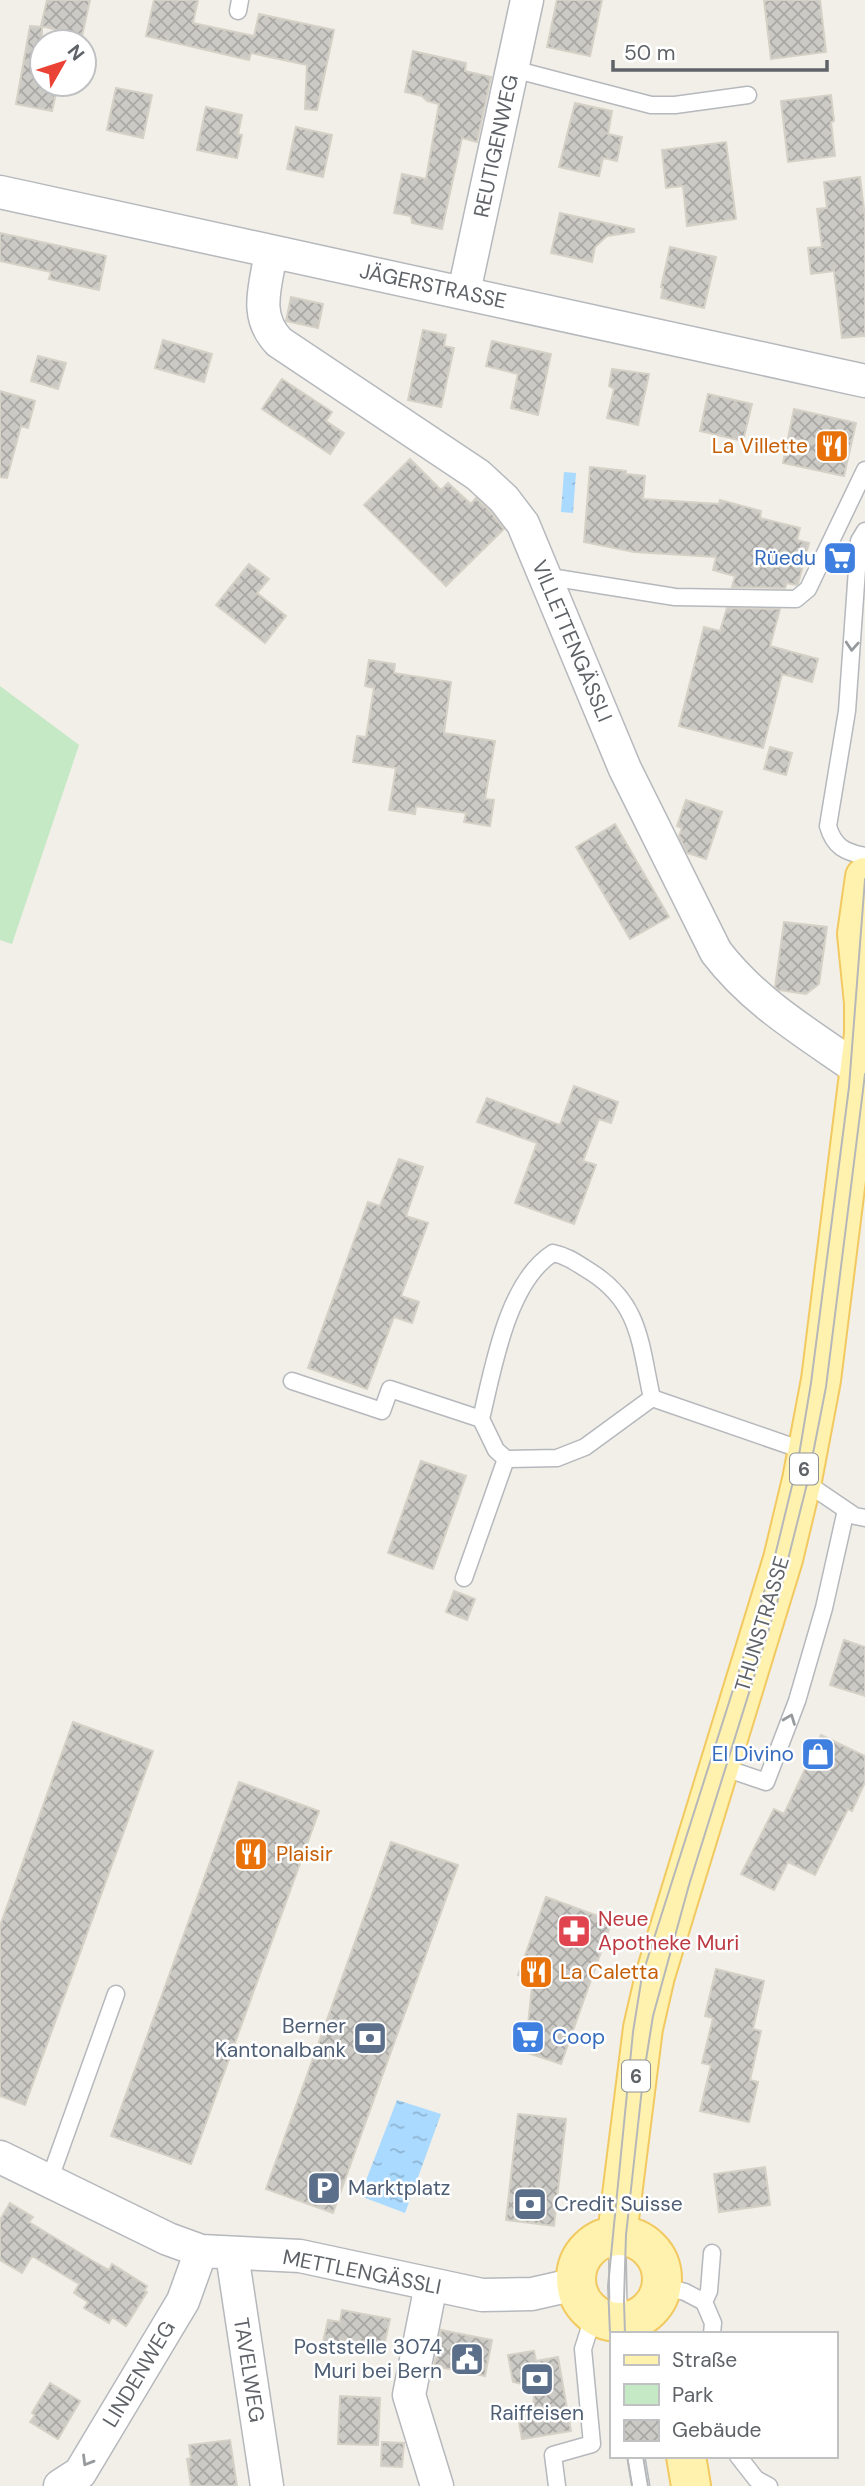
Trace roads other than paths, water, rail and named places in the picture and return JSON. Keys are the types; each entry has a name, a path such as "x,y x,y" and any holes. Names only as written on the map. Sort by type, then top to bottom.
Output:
{"main road":[{"name":"THUNSTRASSE","path":"617,2235 643,2028 671,1919 783,1559 805,1466 821,1380 863,1028 857,934 865,877"},
{"path":"617,2235 633,2238 653,2252 660,2262 662,2286 659,2298 651,2309 615,2318 576,2273 585,2253 602,2239 617,2235"},
{"path":"686,2458 691,2486"}],"street":[{"name":"REUTIGENWEG","path":"464,292 527,0"},
{"name":"JÄGERSTRASSE","path":"0,192 865,381"},
{"name":"VILLETTENGÄSSLI","path":"271,253 262,314 271,334 279,342 478,475 504,499 523,524 625,769 716,952 732,973 755,996 863,1028"},
{"name":"METTLENGÄSSLI","path":"0,2157 184,2246 217,2253 300,2256 482,2295 532,2294 615,2318"},
{"name":"LINDENWEG","path":"60,2486 80,2473 183,2301 217,2253"},
{"name":"TAVELWEG","path":"217,2253 267,2486"},
{"path":"431,2285 409,2395 437,2486"}],"lane":[{"path":"513,69 651,105 675,105 748,95"},
{"path":"544,576 675,597 796,599 808,589 865,470"},
{"path":"865,531 859,541 847,711 828,826 831,837 838,846 847,852 865,856"},
{"path":"553,1253 566,1256 603,1280 620,1296 633,1316 652,1398 585,1447 557,1458 506,1459 496,1450 481,1419 499,1343 524,1282 534,1268 553,1253"},
{"path":"292,1381 382,1411 390,1389 481,1419"},
{"path":"652,1398 805,1466 846,1510 865,1518"},
{"path":"464,1578 506,1459"},
{"path":"719,1766 766,1782 801,1688 824,1608 846,1510"},
{"path":"49,2181 116,1994"},
{"path":"557,2486 553,2455 592,2444 583,2349 615,2318 617,2235"},
{"path":"704,2302 709,2291 712,2253"},
{"path":"662,2286 685,2292 704,2302 713,2323 712,2332"},
{"path":"636,2458 641,2486"},
{"path":"740,2458 760,2484"}],"water":[{"path":"564,472 576,473 573,513 561,512"},
{"path":"397,2100 441,2114 405,2213 360,2196"}],"tram line":[{"path":"610,2333 608,2286 633,2032 642,1976 773,1564 798,1461 811,1383 849,1087 865,879"},
{"path":"625,2332 626,2235 643,2079 653,2016 689,1885 777,1603 807,1484 826,1387 865,1074"},
{"path":"627,2458 632,2486"},
{"path":"643,2458 648,2486"}],"place":[{"name":"La Villette","path":"832,446"},
{"name":"Rüedu","path":"840,558"},
{"name":"El Divino","path":"818,1754"},
{"name":"Plaisir","path":"251,1854"},
{"name":"Neue Apotheke Muri","path":"574,1931"},
{"name":"La Caletta","path":"536,1972"},
{"name":"Coop","path":"528,2037"},
{"name":"Berner Kantonalbank","path":"370,2038"},
{"name":"Marktplatz","path":"324,2188"},
{"name":"Credit Suisse","path":"530,2204"},
{"name":"Poststelle 3074 Muri bei Bern","path":"467,2359"},
{"name":"Raiffeisen","path":"537,2379"}]}
